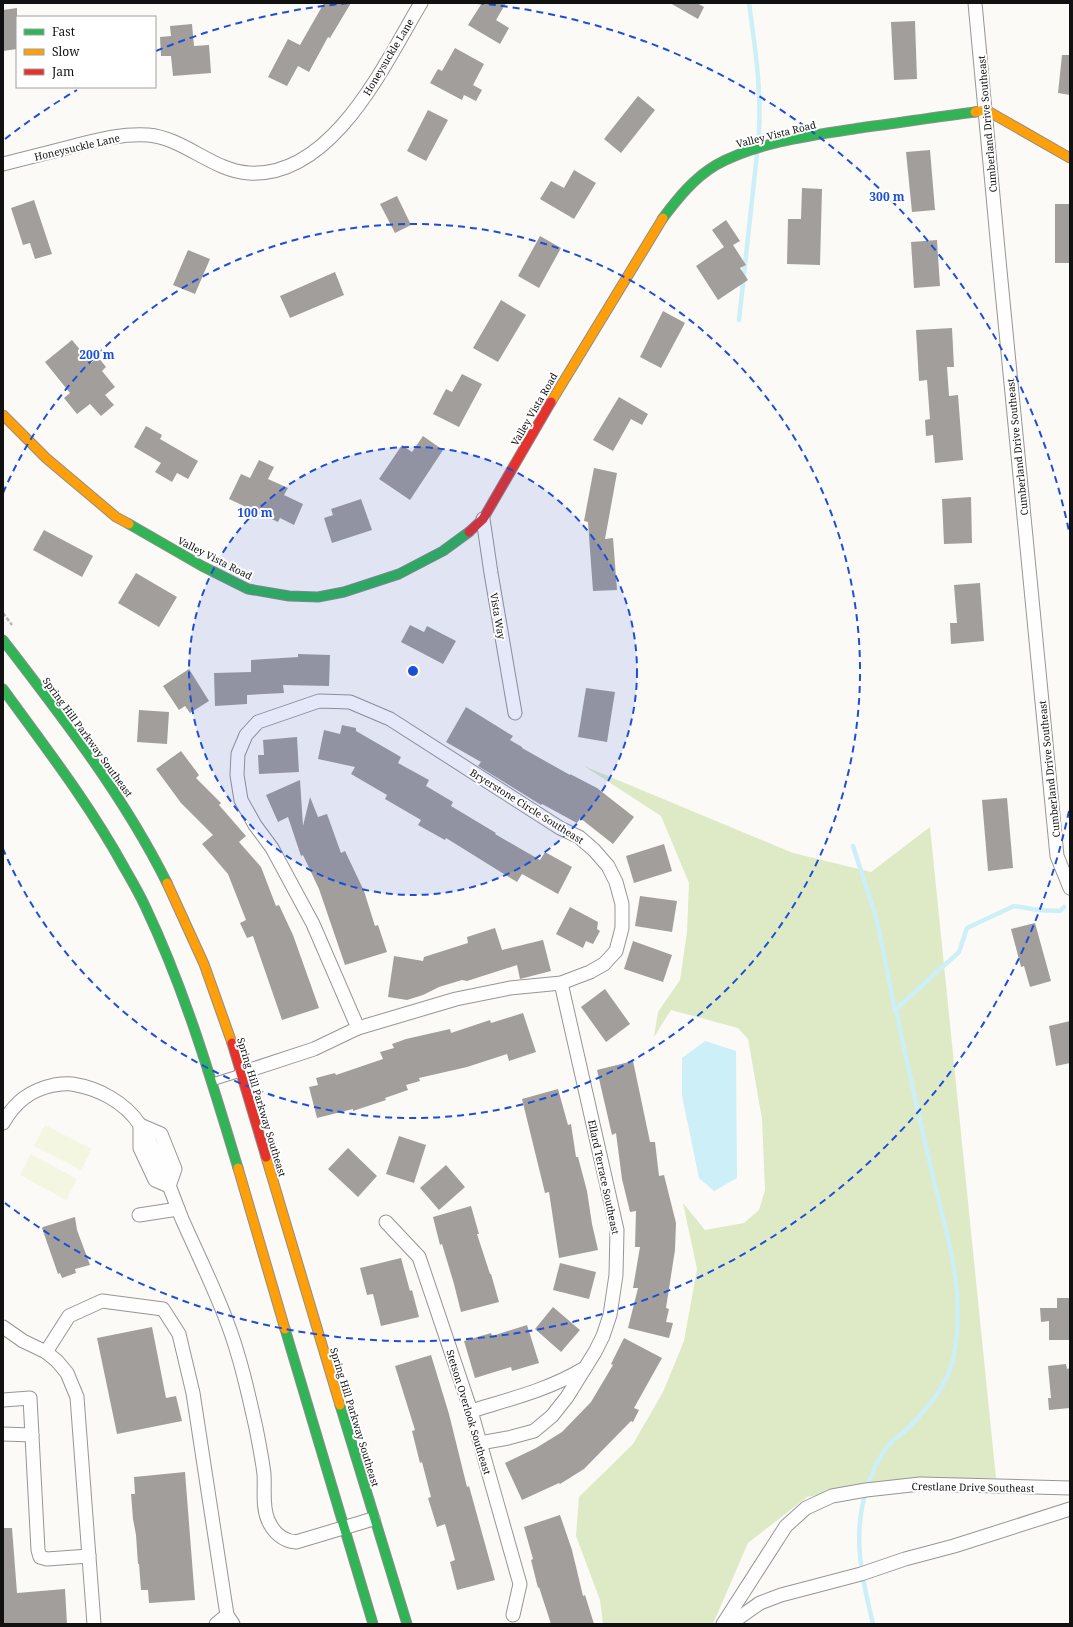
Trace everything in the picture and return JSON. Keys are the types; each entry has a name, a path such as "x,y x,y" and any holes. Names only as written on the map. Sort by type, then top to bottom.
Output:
{"street":[{"name":"Honeysuckle Lane","path":"3,164 106,138 131,135 148,135 167,139 222,166 235,170 249,173 288,167 304,160 321,146 338,130 353,112 368,92 421,3"},
{"name":"Cumberland Drive Southeast","path":"976,3 1000,276 1057,856 1070,888"},
{"path":"986,110 1070,158"},
{"name":"Valley Vista Road","path":"3,414 46,458 116,517 202,566 248,589 289,596 318,597 344,592 405,571 464,536 483,518 574,360 636,259 662,219 679,197 696,180 715,166 734,156 754,149 813,135 986,110"},
{"name":"Vista Way","path":"483,518 515,713"},
{"name":"Spring Hill Parkway Southeast","path":"3,640 94,761 127,811 155,859 188,927 210,979 241,1073 373,1519 406,1624"},
{"path":"3,689 69,779 104,831 145,905 177,980 212,1082 373,1624"},
{"name":"Bryerstone Circle Southeast","path":"319,701 350,702 390,719 560,828 579,837 594,850 608,866 616,882 622,904 622,928 616,951 604,964 561,983 510,988 456,999 358,1028 313,924 272,848 255,825 241,800 237,775 238,754 246,735 258,722 319,701"},
{"name":"Ellard Terrace Southeast","path":"480,1443 534,1431 552,1416 568,1397 585,1368 603,1336 610,1315 616,1275 617,1230 561,983"},
{"path":"241,1073 314,1049 358,1028"},
{"path":"3,1123 13,1107 30,1093 46,1087 67,1083 86,1086 102,1093 118,1102 140,1124 161,1134 175,1170 169,1186 214,1289 240,1359 258,1438 264,1474 265,1512 268,1521 279,1536 288,1541 296,1542 373,1519"},
{"path":"140,1124 140,1148 155,1180 169,1186"},
{"path":"139,1215 178,1209"},
{"name":"Stetson Overlook Southeast","path":"386,1222 419,1257 471,1411 520,1584 513,1615"},
{"path":"46,1352 69,1316 102,1301 163,1309 179,1334 193,1394 230,1620 216,1624"},
{"path":"3,1327 23,1341 46,1352 57,1361 67,1373 77,1397 94,1624"},
{"name":"Ellard Terrace Southeast","path":"471,1411 540,1391 565,1380 585,1368"},
{"path":"3,1400 30,1398 38,1550 40,1556 47,1559 89,1556"},
{"path":"3,1434 32,1435"},
{"name":"Crestlane Drive Southeast","path":"723,1624 786,1526 806,1508 832,1496 866,1490 920,1484 1070,1488"},
{"path":"730,1624 760,1604 781,1595 861,1574 905,1559 954,1546 1070,1509"}],"lane":[{"path":"212,1082 241,1073"}],"green space":[{"path":"584,766 793,853 871,872 930,827 996,1478 881,1483 807,1497 748,1543 713,1624 603,1624 600,1600 576,1536 579,1497 633,1444 663,1392 684,1341 697,1269 683,1203 705,1230 744,1223 759,1210 765,1190 762,1119 748,1039 738,1028 671,1010 654,1037 658,1012 680,980 687,932 689,883 661,816"},
{"path":"45,1125 92,1149 81,1170 34,1146"},
{"path":"31,1154 77,1179 66,1200 20,1175"}],"water":[{"path":"705,1041 736,1051 737,1178 714,1191 699,1178 682,1096 682,1058"}],"building":[{"path":"324,3 351,3 330,38 328,37 309,72 298,66 287,86 268,77 288,39 300,45"},
{"path":"482,3 506,3 496,20 509,28 500,44 468,25"},
{"path":"670,3 697,3 704,7 698,19"},
{"path":"17,8 16,49 3,51 3,10"},
{"path":"915,21 917,79 894,80 891,22"},
{"path":"192,24 194,46 209,45 211,73 173,76 171,56 161,56 160,37 171,36 170,26"},
{"path":"455,48 484,64 473,85 482,90 476,101 464,95 462,100 430,83 438,69 442,71"},
{"path":"1062,55 1070,55 1070,95 1058,93"},
{"path":"638,96 655,110 621,153 604,139"},
{"path":"428,110 448,120 426,161 407,151"},
{"path":"930,150 935,210 912,212 906,152"},
{"path":"574,170 596,183 574,219 540,199 551,181 564,188"},
{"path":"802,188 822,189 820,265 787,264 788,219 801,219"},
{"path":"397,196 411,225 395,233 380,204"},
{"path":"34,200 52,254 35,259 30,243 23,245 11,208"},
{"path":"1055,204 1070,204 1070,263 1055,263"},
{"path":"726,220 740,241 733,245 746,265 740,268 748,280 718,300 696,266 724,247 712,230"},
{"path":"540,236 561,248 539,288 518,276"},
{"path":"937,240 940,286 914,288 911,242"},
{"path":"188,250 210,259 195,294 173,285"},
{"path":"335,272 344,295 290,318 280,296"},
{"path":"501,300 526,315 498,362 473,348"},
{"path":"663,311 685,323 661,368 640,357"},
{"path":"952,328 954,367 947,367 949,396 958,395 963,460 935,463 933,435 926,436 925,420 930,419 927,380 919,381 916,330"},
{"path":"72,340 91,363 98,357 106,367 102,371 115,387 105,395 114,405 101,416 90,404 77,414 64,398 70,393 45,362"},
{"path":"462,374 482,384 459,427 433,414 446,389 452,392"},
{"path":"619,397 648,414 642,425 631,419 613,451 593,440"},
{"path":"146,426 162,435 160,439 198,461 188,479 177,473 172,482 155,472 161,463 134,447"},
{"path":"423,436 443,450 410,500 379,479 402,445 412,452"},
{"path":"259,460 274,467 268,479 288,488 284,495 303,504 294,525 280,518 278,522 229,499 241,474 250,478"},
{"path":"594,468 617,473 605,539 613,538 617,590 593,591 588,522 584,521"},
{"path":"971,497 972,543 944,544 942,499"},
{"path":"361,499 372,530 332,543 324,518 333,515 331,509"},
{"path":"44,530 93,556 82,577 33,550"},
{"path":"136,573 177,597 159,627 118,603"},
{"path":"980,583 984,641 951,644 950,623 957,623 954,585"},
{"path":"410,625 424,632 427,626 456,641 443,664 401,642"},
{"path":"298,654 330,655 329,686 283,685 284,693 247,695 247,704 215,706 214,673 251,672 251,660 298,657"},
{"path":"189,669 209,701 190,713 185,706 179,710 163,686"},
{"path":"586,688 615,692 607,742 578,737"},
{"path":"466,707 513,736 510,740 522,748 570,775 597,788 634,817 613,844 580,818 577,823 542,804 541,805 478,766 481,762 446,742"},
{"path":"139,710 169,712 167,744 137,742"},
{"path":"342,725 356,728 356,731 401,757 398,763 429,780 426,786 453,802 451,806 496,833 495,834 540,860 545,852 572,867 558,894 522,874 517,882 446,838 445,840 418,825 421,820 385,799 387,795 351,774 355,767 318,759 324,730 340,734"},
{"path":"297,737 299,772 259,774 258,755 264,755 263,740"},
{"path":"181,751 199,775 196,778 221,803 219,805 246,836 239,842 261,867 276,906 279,905 293,935 319,1008 282,1020 253,936 247,938 240,923 246,920 228,874 202,844 213,835 181,803 156,769"},
{"path":"300,780 303,826 310,797 318,817 327,814 341,853 345,851 364,891 375,926 378,925 387,952 345,965 319,889 303,855 301,856 288,817 278,822 266,795"},
{"path":"1007,798 1013,868 988,871 982,800"},
{"path":"664,844 672,871 634,883 626,856"},
{"path":"640,896 677,901 672,932 635,926"},
{"path":"570,907 598,922 597,929 600,931 593,944 586,941 583,948 556,934"},
{"path":"1035,923 1051,981 1030,987 1024,966 1021,967 1011,929"},
{"path":"495,928 502,950 543,940 551,971 520,979 517,965 467,981 462,980 439,987 423,995 407,1000 388,997 394,956 423,961 424,957 468,943 467,937"},
{"path":"633,941 672,955 663,982 624,969"},
{"path":"605,989 630,1024 606,1042 581,1007"},
{"path":"523,1013 536,1052 509,1061 507,1054 467,1067 419,1078 420,1081 406,1085 408,1090 385,1098 386,1100 353,1111 353,1109 317,1118 309,1087 318,1085 316,1078 335,1073 336,1075 383,1059 380,1052 394,1048 392,1044 406,1039 450,1029 451,1033 490,1020 491,1023"},
{"path":"1070,1021 1070,1063 1056,1066 1049,1026"},
{"path":"633,1061 650,1142 655,1142 659,1176 664,1175 676,1223 675,1250 666,1308 669,1309 666,1322 673,1323 669,1338 628,1328 638,1288 633,1288 640,1247 635,1247 636,1211 630,1212 622,1179 616,1133 612,1135 597,1070"},
{"path":"558,1089 568,1125 571,1124 576,1157 578,1157 587,1191 598,1250 559,1258 549,1192 545,1193 522,1099"},
{"path":"399,1136 426,1145 414,1183 386,1174"},
{"path":"348,1148 377,1176 358,1197 328,1169"},
{"path":"446,1165 465,1187 439,1210 420,1188"},
{"path":"471,1206 479,1234 477,1234 499,1302 461,1312 442,1244 440,1245 433,1217"},
{"path":"75,1217 77,1230 90,1265 75,1269 76,1273 62,1278 60,1273 58,1274 42,1228"},
{"path":"401,1258 419,1317 381,1326 373,1294 367,1295 360,1268"},
{"path":"560,1263 596,1272 589,1299 553,1290"},
{"path":"1057,1298 1070,1298 1070,1340 1049,1340 1049,1321 1041,1322 1040,1308 1057,1308"},
{"path":"553,1307 580,1330 561,1352 535,1329"},
{"path":"527,1325 539,1363 512,1371 511,1367 475,1378 464,1341 491,1333 492,1336"},
{"path":"152,1327 166,1398 176,1396 182,1421 117,1434 97,1338"},
{"path":"624,1338 662,1358 634,1408 639,1410 633,1422 631,1421 584,1469 560,1484 559,1483 522,1500 505,1463 536,1448 562,1432 591,1402 613,1365 611,1364"},
{"path":"431,1355 449,1414 467,1487 469,1486 495,1580 457,1590 450,1562 455,1560 445,1524 437,1527 428,1498 431,1497 412,1431 415,1430 395,1366"},
{"path":"1066,1364 1067,1369 1070,1368 1070,1408 1049,1410 1048,1398 1051,1398 1048,1366"},
{"path":"185,1472 195,1600 149,1603 148,1590 141,1590 131,1494 135,1494 134,1477"},
{"path":"560,1515 572,1550 583,1596 585,1595 594,1624 551,1624 539,1587 538,1588 531,1560 533,1559 524,1527"},
{"path":"3,1528 12,1528 17,1593 65,1589 67,1624 3,1624"}],"waterway":[{"path":"749,3 759,91 760,109 758,143"},
{"path":"739,320 757,154"},
{"path":"853,846 877,920 895,1010 947,1233 956,1281 958,1305 954,1355 942,1387 913,1423 890,1444 883,1453 874,1469 865,1496 859,1532 860,1550 865,1587 873,1624"},
{"path":"895,1010 959,952 967,928 1014,906 1038,910 1060,911 1064,907"}],"traffic: fast":[{"path":"663,218 694,182 708,170 749,150 786,140 975,112"},
{"path":"129,524 202,566 248,589 289,596 318,597 344,592 399,574 443,551 469,532"},
{"path":"3,640 48,698 112,788 150,850 167,883"},
{"path":"3,689 82,799 111,845 143,901 173,970 185,1002 238,1168"},
{"path":"285,1329 373,1624"},
{"path":"340,1405 407,1624"}],"traffic: slow":[{"path":"975,112 986,110 1070,158"},
{"path":"551,402 663,218"},
{"path":"3,415 46,458 116,517 129,524"},
{"path":"167,883 204,964 232,1043"},
{"path":"266,1157 340,1405"},
{"path":"238,1168 285,1329"}],"traffic: jam":[{"path":"469,532 483,519 551,402"},
{"path":"232,1043 266,1157"}]}
